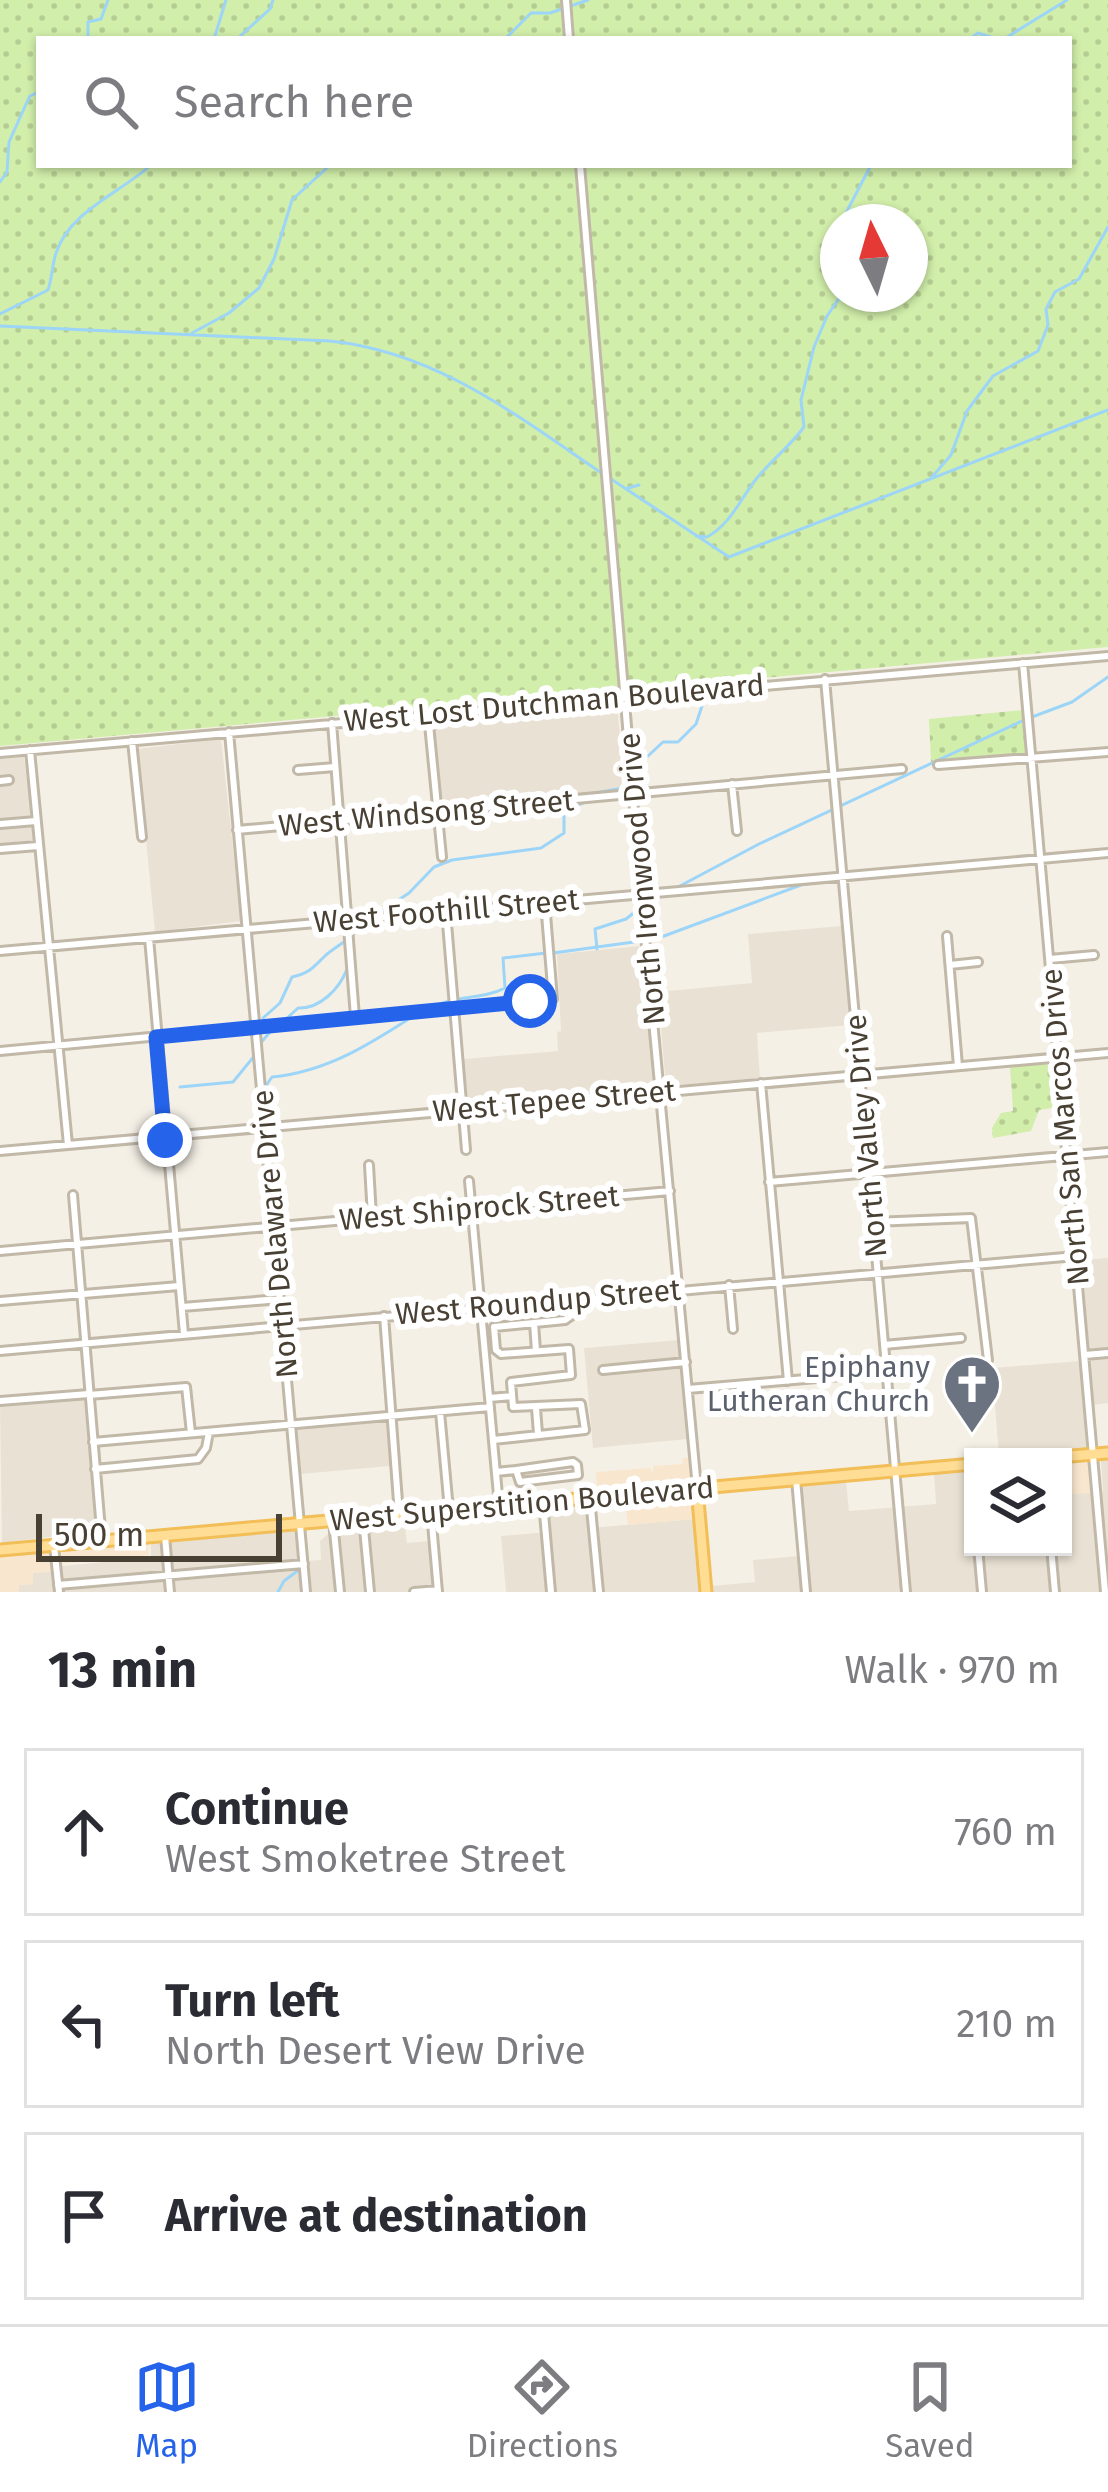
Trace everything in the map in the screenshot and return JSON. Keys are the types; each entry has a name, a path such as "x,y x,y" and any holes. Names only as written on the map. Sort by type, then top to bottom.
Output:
{"main road":[{"path":"1072,1456 1108,1453"},
{"name":"West Superstition Boulevard","path":"0,1550 964,1466"},
{"name":"North Ironwood Drive","path":"697,1488 706,1592"}],"street":[{"path":"566,0 569,36"},
{"name":"North Ironwood Drive","path":"580,168 697,1488"},
{"name":"West Lost Dutchman Boulevard","path":"0,753 1108,656"},
{"name":"North San Marcos Drive","path":"1024,663 1106,1592"},
{"name":"North Valley Drive","path":"825,680 906,1592"},
{"path":"428,714 442,857"},
{"path":"332,723 355,1017"},
{"name":"North Delaware Drive","path":"230,733 306,1592"},
{"path":"132,741 142,836"},
{"path":"30,750 68,1145"},
{"path":"938,765 1108,752"},
{"path":"298,770 334,767"},
{"name":"West Windsong Street","path":"237,830 902,769"},
{"path":"732,784 737,831"},
{"path":"0,824 36,821"},
{"path":"0,850 39,846"},
{"name":"West Foothill Street","path":"0,951 1108,853"},
{"path":"0,1051 554,1000 545,902"},
{"path":"446,911 466,1150"},
{"path":"947,936 958,1066"},
{"path":"149,938 184,1334"},
{"path":"1050,959 1094,955"},
{"path":"950,965 978,962"},
{"name":"West Tepee Street","path":"0,1150 1108,1053"},
{"path":"761,1083 788,1381"},
{"path":"770,1182 1108,1153"},
{"path":"369,1165 372,1217"},
{"path":"469,1181 499,1506"},
{"name":"West Shiprock Street","path":"0,1250 670,1190"},
{"path":"73,1195 102,1541"},
{"path":"873,1222 971,1218 988,1360"},
{"name":"West Roundup Street","path":"0,1351 1076,1256"},
{"path":"729,1285 733,1329"},
{"path":"0,1300 179,1286"},
{"path":"181,1307 280,1299"},
{"path":"493,1440 585,1430 583,1405 514,1409 512,1382 571,1375 568,1349 496,1354 494,1328 565,1320 572,1315"},
{"path":"384,1316 399,1515"},
{"path":"533,1323 536,1351"},
{"path":"884,1345 962,1338"},
{"path":"1085,1355 1108,1353"},
{"path":"603,1370 686,1362"},
{"path":"688,1389 886,1372"},
{"path":"0,1401 186,1387 190,1433"},
{"path":"93,1442 440,1411 512,1396"},
{"path":"536,1408 538,1436"},
{"path":"440,1411 449,1510"},
{"path":"95,1469 198,1459 209,1432"},
{"path":"496,1472 573,1462 578,1475 520,1481 516,1470"},
{"path":"796,1480 806,1592"},
{"path":"590,1498 598,1592"},
{"path":"543,1502 551,1592"},
{"path":"414,1592 438,1591 431,1512"},
{"path":"363,1518 370,1592"},
{"path":"333,1521 340,1592"},
{"path":"165,1536 170,1592"},
{"path":"54,1546 58,1589 304,1564"},
{"path":"978,1556 982,1592"},
{"path":"1052,1556 1055,1592"}],"shaded area":[{"path":"617,703 625,790 441,803 437,719"},
{"path":"221,739 241,921 155,932 137,749"},
{"path":"24,757 34,840 0,846 0,759"},
{"path":"842,926 851,1025 757,1033 760,1078 666,1086 658,992 752,983 748,934"},
{"path":"641,946 656,1087 468,1104 464,1059 558,1051 557,954"},
{"path":"1108,1258 1108,1348 1089,1350 1082,1260"},
{"path":"679,1340 688,1439 593,1448 584,1348"},
{"path":"1108,1356 1108,1403 1094,1405 1090,1358"},
{"path":"1080,1361 1086,1448 998,1448 992,1368"},
{"path":"81,1397 96,1531 2,1543 0,1404"},
{"path":"386,1420 390,1466 301,1474 297,1429"},
{"path":"683,1458 690,1458 688,1484 597,1492 596,1472 649,1468 653,1472 653,1466 682,1464"},
{"path":"1108,1460 1108,1592 712,1592 712,1586 755,1582 753,1560 798,1556 793,1486 846,1481 849,1511 936,1504 934,1473 964,1471 964,1556 1072,1556 1072,1494 1103,1492 1101,1461"},
{"path":"1091,1463 1093,1493 1072,1494 1072,1464"},
{"path":"689,1495 694,1519 628,1525 625,1501"},
{"path":"585,1505 590,1528 694,1519 701,1592 506,1592 501,1536 548,1532 550,1507"},
{"path":"404,1520 407,1543 429,1541 434,1592 310,1592 307,1561 321,1560 320,1541 336,1527"},
{"path":"294,1530 302,1592 19,1592 18,1585 33,1584 32,1573 151,1558 151,1543"},
{"path":"148,1543 149,1555 60,1564 62,1551"},
{"path":"47,1552 53,1571 33,1573 33,1584 19,1585 19,1592 0,1592 0,1556"}],"green space":[{"path":"0,0 1108,0 1108,647 0,746"},
{"path":"1023,710 1027,755 931,762 929,719"},
{"path":"1010,1066 1056,1068 1058,1107 1039,1110 1031,1131 993,1138 992,1128 1001,1113 1013,1111"}],"waterway":[{"path":"88,36 88,22 101,19 108,0"},
{"path":"215,36 226,0"},
{"path":"240,36 270,9 273,0"},
{"path":"508,36 531,13 550,13 588,0"},
{"path":"1009,36 1067,0"},
{"path":"974,36 988,36"},
{"path":"0,182 7,172 9,142 30,96 36,93"},
{"path":"0,314 48,290 56,253 72,225 147,168"},
{"path":"192,333 229,313 259,288 274,259 292,200 327,168"},
{"path":"851,204 869,168"},
{"path":"932,477 951,455 967,411 993,376 1038,351 1048,325 1046,309 1055,292 1079,279 1108,227"},
{"path":"696,536 707,537 723,525 757,478 804,427 801,400 814,347 830,312"},
{"path":"0,326 330,341 369,347 406,358 474,390 603,474"},
{"path":"611,479 729,557 1108,410"},
{"path":"628,488 639,485"},
{"path":"1032,717 1072,702 1108,677"},
{"path":"636,760 663,742 678,742 696,724 705,697"},
{"path":"676,888 1024,720"},
{"path":"589,794 624,788 627,766"},
{"path":"373,917 409,893 434,867 452,860 541,848 564,833 564,810 583,803"},
{"path":"806,884 836,880"},
{"path":"553,953 656,939 801,885"},
{"path":"597,949 595,929 626,919 655,896"},
{"path":"263,1018 280,1003 292,977 312,969 364,922"},
{"path":"433,1007 505,988 503,958 546,953"},
{"path":"284,1021 298,1008 327,997 347,969"},
{"path":"265,1087 272,1077 312,1069 348,1054 418,1013"},
{"path":"259,1045 275,1026"},
{"path":"180,1087 233,1082 256,1054"},
{"path":"278,1592 300,1569"}],"place":[{"name":"Epiphany Lutheran Church","path":"972,1435"}],"route":[{"path":"165,1140 156,1037 530,1001"}]}
